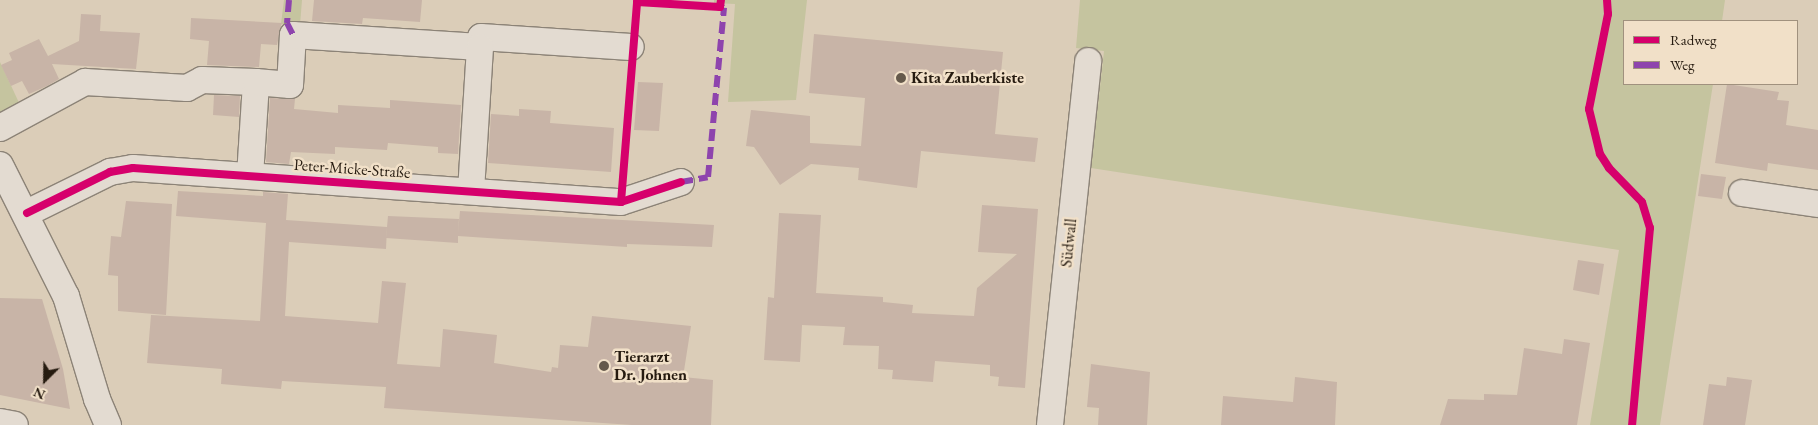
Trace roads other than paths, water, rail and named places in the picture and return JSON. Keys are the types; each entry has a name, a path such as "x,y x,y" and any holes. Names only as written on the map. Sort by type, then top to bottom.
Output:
{"street":[{"path":"0,128 85,82 187,88 202,80 290,85 293,35 480,47"},
{"path":"471,191 481,37 631,47"},
{"name":"Südwall","path":"1050,425 1088,61"},
{"path":"250,176 256,82"},
{"path":"0,165 27,213 66,296 97,398 108,425"},
{"name":"Peter-Micke-Straße","path":"27,213 110,172 133,168 621,202 681,182"},
{"path":"1742,193 1818,204"},
{"path":"0,422 15,425"}],"place":[{"name":"Kita Zauberkiste","path":"901,78"},
{"name":"Tierarzt Dr. Johnen","path":"604,366"}]}
